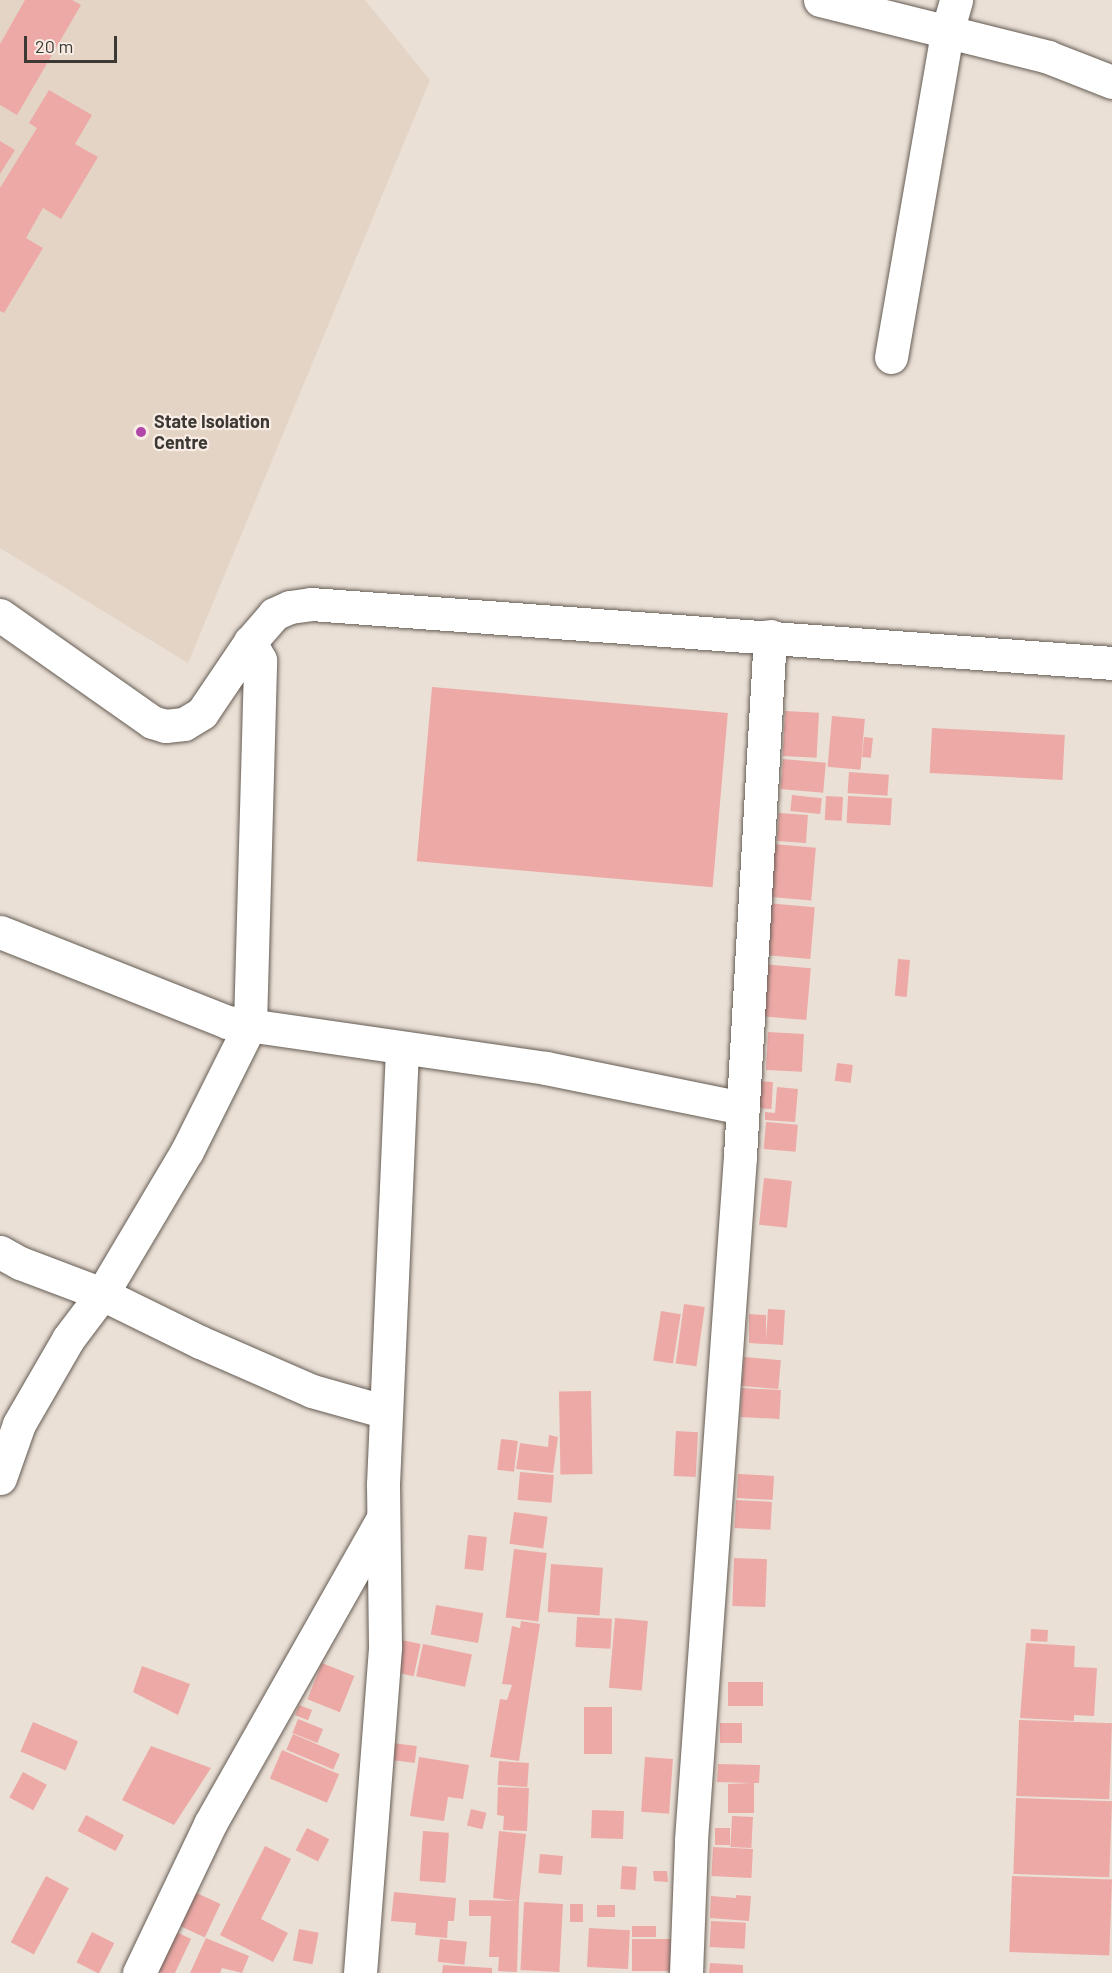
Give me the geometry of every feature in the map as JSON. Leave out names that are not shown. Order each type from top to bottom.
[{"type":"street","points":[[820,0],[1048,57],[1112,82]]},
{"type":"street","points":[[891,357],[946,32],[956,0]]},
{"type":"street","points":[[0,615],[152,722],[165,726],[184,724],[202,713],[249,642],[274,615],[290,607],[311,604],[770,636],[1112,663]]},
{"type":"street","points":[[687,1973],[692,1828],[743,1108],[770,636]]},
{"type":"street","points":[[0,1478],[19,1424],[68,1339],[102,1294],[187,1151],[249,1025],[260,660],[249,642]]},
{"type":"street","points":[[0,932],[227,1022],[546,1068],[743,1108]]},
{"type":"street","points":[[360,1973],[385,1647],[383,1519],[386,1412],[402,1049]]},
{"type":"street","points":[[0,1252],[20,1263],[102,1294],[200,1342],[312,1391],[386,1412]]},
{"type":"street","points":[[139,1973],[210,1824],[383,1519]]},
{"type":"shaded area","name":"State Isolation Centre","points":[[0,0],[365,0],[430,80],[188,663],[0,548]]},
{"type":"building","points":[[25,0],[72,0],[81,5],[17,115],[0,105],[0,44]]},
{"type":"building","points":[[49,90],[92,115],[75,144],[98,157],[61,219],[43,208],[26,238],[43,248],[4,313],[0,311],[0,188],[37,128],[29,123]]},
{"type":"building","points":[[0,141],[15,150],[0,174]]},
{"type":"building","points":[[432,687],[728,713],[713,887],[417,861]]},
{"type":"building","points":[[785,711],[819,713],[817,758],[783,756]]},
{"type":"building","points":[[832,716],[865,719],[860,770],[828,767]]},
{"type":"building","points":[[932,728],[1065,735],[1062,780],[930,773]]},
{"type":"building","points":[[864,737],[873,738],[871,758],[862,757]]},
{"type":"building","points":[[783,759],[826,763],[823,793],[780,789]]},
{"type":"building","points":[[849,772],[889,775],[887,796],[848,793]]},
{"type":"building","points":[[792,795],[822,798],[820,814],[790,811]]},
{"type":"building","points":[[826,796],[843,797],[842,821],[825,820]]},
{"type":"building","points":[[848,796],[892,798],[891,825],[847,823]]},
{"type":"building","points":[[779,813],[808,815],[806,843],[777,841]]},
{"type":"building","points":[[773,844],[816,848],[811,901],[768,897]]},
{"type":"building","points":[[766,903],[815,907],[810,959],[761,955]]},
{"type":"building","points":[[898,959],[910,960],[907,997],[895,996]]},
{"type":"building","points":[[762,964],[811,968],[806,1020],[757,1016]]},
{"type":"building","points":[[768,1032],[804,1034],[802,1072],[766,1070]]},
{"type":"building","points":[[837,1063],[853,1065],[851,1083],[835,1081]]},
{"type":"building","points":[[755,1081],[773,1082],[772,1109],[754,1108]]},
{"type":"building","points":[[777,1087],[798,1089],[795,1122],[765,1120],[765,1112],[775,1113]]},
{"type":"building","points":[[766,1122],[798,1125],[796,1152],[764,1149]]},
{"type":"building","points":[[764,1178],[792,1181],[787,1228],[759,1225]]},
{"type":"building","points":[[684,1304],[705,1307],[696,1366],[676,1363]]},
{"type":"building","points":[[768,1309],[785,1310],[783,1345],[749,1343],[749,1314],[766,1315],[766,1340]]},
{"type":"building","points":[[661,1311],[681,1314],[673,1364],[653,1360]]},
{"type":"building","points":[[744,1357],[781,1360],[778,1389],[741,1386]]},
{"type":"building","points":[[742,1388],[781,1390],[779,1419],[740,1417]]},
{"type":"building","points":[[591,1391],[592,1474],[560,1475],[559,1392]]},
{"type":"building","points":[[676,1431],[698,1432],[696,1477],[674,1476]]},
{"type":"building","points":[[549,1435],[558,1437],[553,1473],[516,1469],[520,1443],[548,1447]]},
{"type":"building","points":[[501,1439],[518,1441],[514,1472],[497,1470]]},
{"type":"building","points":[[520,1472],[554,1475],[551,1503],[518,1500]]},
{"type":"building","points":[[738,1474],[774,1476],[773,1500],[737,1498]]},
{"type":"building","points":[[736,1500],[772,1502],[770,1530],[735,1528]]},
{"type":"building","points":[[514,1512],[548,1517],[543,1548],[510,1544]]},
{"type":"building","points":[[468,1535],[487,1537],[483,1571],[464,1569]]},
{"type":"building","points":[[514,1549],[547,1553],[538,1622],[506,1617]]},
{"type":"building","points":[[734,1558],[767,1559],[765,1607],[732,1606]]},
{"type":"building","points":[[551,1564],[603,1568],[600,1616],[548,1612]]},
{"type":"building","points":[[436,1605],[483,1613],[478,1643],[431,1635]]},
{"type":"building","points":[[577,1617],[612,1619],[610,1649],[575,1647]]},
{"type":"building","points":[[615,1618],[648,1621],[642,1691],[609,1688]]},
{"type":"building","points":[[521,1621],[540,1624],[519,1761],[490,1757],[500,1699],[507,1700],[512,1685],[502,1684],[512,1626],[520,1628]]},
{"type":"building","points":[[1031,1629],[1048,1630],[1047,1642],[1030,1641]]},
{"type":"building","points":[[402,1640],[421,1644],[414,1676],[395,1672]]},
{"type":"building","points":[[1026,1643],[1075,1646],[1074,1667],[1097,1668],[1094,1716],[1074,1715],[1074,1721],[1020,1718]]},
{"type":"building","points":[[423,1644],[472,1654],[465,1687],[416,1676]]},
{"type":"building","points":[[322,1663],[354,1676],[340,1712],[307,1699]]},
{"type":"building","points":[[142,1666],[190,1684],[178,1715],[133,1692]]},
{"type":"building","points":[[728,1682],[763,1682],[763,1706],[728,1706]]},
{"type":"building","points":[[299,1705],[312,1710],[308,1720],[295,1715]]},
{"type":"building","points":[[584,1707],[612,1707],[612,1754],[584,1754]]},
{"type":"building","points":[[298,1719],[323,1729],[317,1743],[292,1733]]},
{"type":"building","points":[[1019,1720],[1112,1723],[1109,1799],[1016,1796]]},
{"type":"building","points":[[33,1722],[78,1741],[66,1771],[20,1751]]},
{"type":"building","points":[[720,1723],[742,1723],[742,1743],[720,1743]]},
{"type":"building","points":[[293,1734],[340,1754],[333,1770],[286,1750]]},
{"type":"building","points":[[392,1743],[417,1746],[415,1763],[390,1760]]},
{"type":"building","points":[[151,1746],[211,1768],[174,1825],[122,1800]]},
{"type":"building","points":[[282,1750],[339,1774],[327,1803],[270,1779]]},
{"type":"building","points":[[419,1757],[469,1765],[463,1799],[448,1797],[444,1821],[410,1816]]},
{"type":"building","points":[[645,1757],[673,1759],[669,1814],[641,1812]]},
{"type":"building","points":[[499,1761],[529,1763],[527,1787],[497,1785]]},
{"type":"building","points":[[718,1764],[760,1765],[759,1783],[754,1783],[754,1813],[728,1813],[728,1784],[752,1783],[717,1782]]},
{"type":"building","points":[[23,1772],[47,1785],[33,1810],[9,1798]]},
{"type":"building","points":[[498,1787],[529,1788],[527,1831],[503,1830],[504,1816],[497,1815]]},
{"type":"building","points":[[1016,1798],[1112,1801],[1109,1877],[1013,1874]]},
{"type":"building","points":[[471,1809],[487,1813],[482,1829],[467,1825]]},
{"type":"building","points":[[592,1810],[624,1811],[623,1839],[591,1838]]},
{"type":"building","points":[[86,1815],[124,1835],[116,1851],[78,1831]]},
{"type":"building","points":[[732,1816],[753,1817],[751,1848],[730,1847]]},
{"type":"building","points":[[307,1828],[329,1839],[318,1862],[296,1850]]},
{"type":"building","points":[[715,1828],[730,1828],[730,1845],[715,1845]]},
{"type":"building","points":[[423,1831],[449,1833],[445,1883],[420,1881]]},
{"type":"building","points":[[499,1831],[526,1834],[519,1901],[517,1972],[498,1971],[499,1957],[489,1957],[491,1916],[469,1916],[469,1900],[517,1901],[493,1898]]},
{"type":"building","points":[[265,1846],[291,1859],[261,1919],[288,1933],[273,1962],[220,1935]]},
{"type":"building","points":[[713,1847],[753,1849],[751,1878],[711,1876]]},
{"type":"building","points":[[540,1854],[563,1856],[561,1875],[538,1873]]},
{"type":"building","points":[[622,1866],[637,1867],[635,1890],[620,1889]]},
{"type":"building","points":[[653,1871],[667,1871],[668,1882],[654,1881]]},
{"type":"building","points":[[46,1876],[69,1888],[34,1954],[11,1942]]},
{"type":"building","points":[[1012,1876],[1112,1879],[1109,1955],[1009,1952]]},
{"type":"building","points":[[186,1888],[220,1904],[205,1938],[170,1922]]},
{"type":"building","points":[[394,1892],[456,1898],[454,1921],[448,1921],[447,1938],[415,1935],[416,1923],[391,1921]]},
{"type":"building","points":[[736,1895],[751,1896],[749,1921],[710,1918],[711,1896],[736,1898]]},
{"type":"building","points":[[524,1902],[563,1904],[559,1972],[520,1970]]},
{"type":"building","points":[[570,1904],[583,1904],[583,1922],[570,1922]]},
{"type":"building","points":[[597,1905],[615,1905],[615,1917],[597,1917]]},
{"type":"building","points":[[711,1921],[746,1923],[745,1949],[710,1947]]},
{"type":"building","points":[[632,1926],[656,1926],[656,1937],[632,1937]]},
{"type":"building","points":[[168,1928],[191,1939],[175,1973],[162,1973],[150,1967]]},
{"type":"building","points":[[589,1928],[630,1930],[628,1969],[587,1967]]},
{"type":"building","points":[[299,1929],[319,1933],[313,1964],[293,1960]]},
{"type":"building","points":[[92,1932],[114,1943],[99,1973],[77,1962]]},
{"type":"building","points":[[206,1938],[249,1956],[242,1973],[222,1968],[220,1973],[190,1973]]},
{"type":"building","points":[[440,1939],[467,1942],[464,1965],[438,1962]]},
{"type":"building","points":[[632,1939],[672,1939],[672,1971],[632,1971]]},
{"type":"building","points":[[710,1963],[743,1965],[743,1973],[709,1973]]},
{"type":"building","points":[[443,1965],[492,1968],[492,1973],[442,1973]]},
{"type":"place","name":"State Isolation Centre","points":[[141,432]]}]
